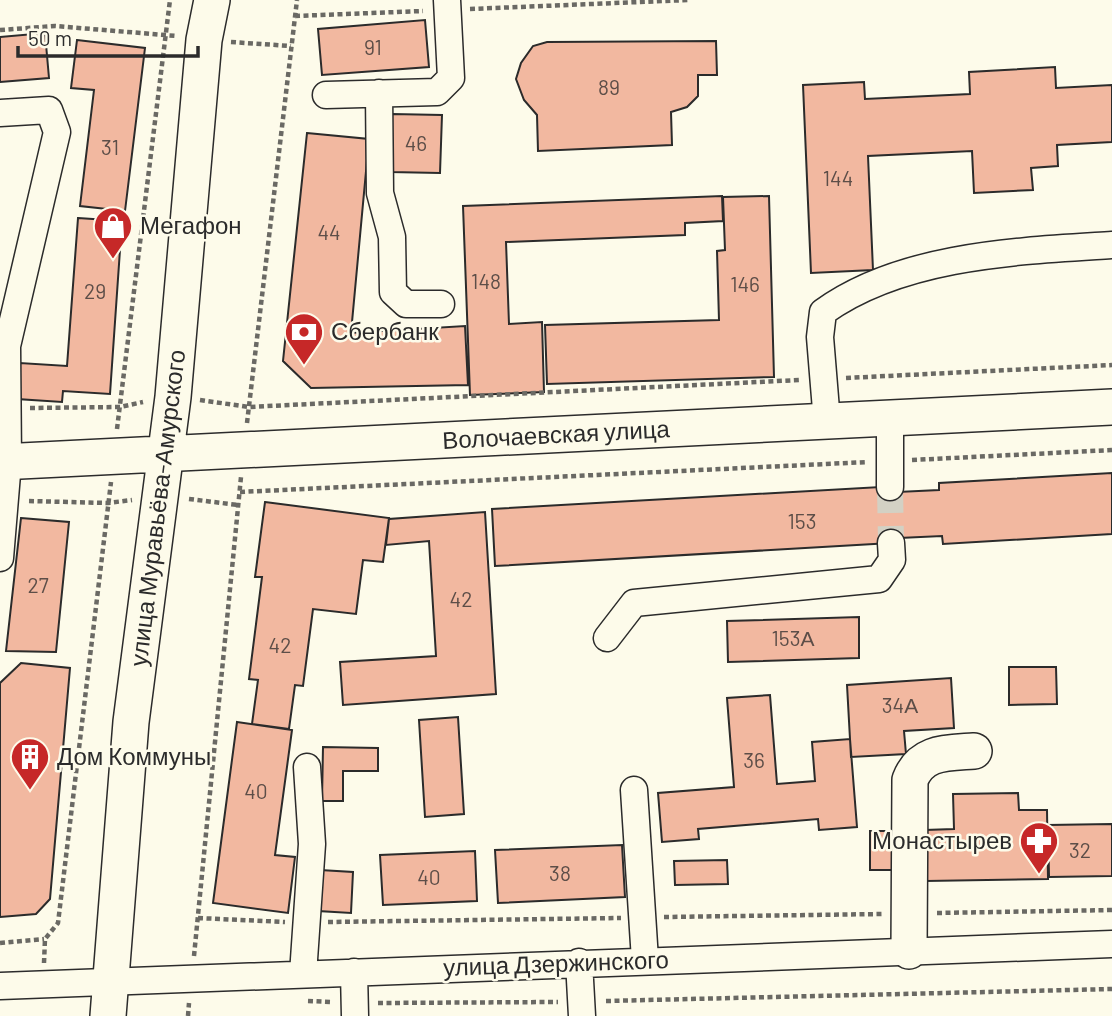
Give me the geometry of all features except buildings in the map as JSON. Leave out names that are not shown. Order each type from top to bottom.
[{"type":"main road","name":"улица Муравьёва-Амурского","points":[[108,1016],[131,722],[159,496],[167,453],[204,40],[212,0]]},
{"type":"main road","name":"Волочаевская улица","points":[[4,462],[1112,407]]},
{"type":"main road","points":[[909,951],[910,780],[918,764],[928,756],[974,751]]},
{"type":"street","points":[[326,95],[437,92],[450,78],[447,5]]},
{"type":"street","points":[[379,93],[380,193],[392,237],[393,292],[406,304],[441,304]]},
{"type":"street","points":[[0,113],[49,110],[57,132],[7,346],[5,500],[0,558]]},
{"type":"street","points":[[827,422],[820,337],[823,312],[848,295],[947,261],[1112,246]]},
{"type":"street","points":[[890,419],[890,474]]},
{"type":"street","points":[[607,638],[634,603],[878,579],[892,560],[891,543]]},
{"type":"street","points":[[303,974],[312,844],[307,767]]},
{"type":"street","points":[[634,790],[645,960]]},
{"type":"street","name":"улица Дзержинского","points":[[0,986],[579,962],[1112,944]]},
{"type":"street","points":[[579,962],[582,1009]]},
{"type":"street","points":[[354,972],[355,1010]]},
{"type":"path","points":[[43,985],[45,939],[58,923],[170,0]]},
{"type":"path","points":[[188,1016],[238,505],[297,0]]},
{"type":"path","points":[[295,16],[447,5],[690,0]]},
{"type":"path","points":[[0,30],[55,26],[291,46]]},
{"type":"path","points":[[8,408],[120,407],[173,397],[249,407],[1112,365]]},
{"type":"path","points":[[240,492],[890,474],[1112,450]]},
{"type":"path","points":[[5,500],[108,503],[159,496],[238,505]]},
{"type":"path","points":[[0,943],[45,939]]},
{"type":"path","points":[[300,1001],[355,1010],[582,1009],[1112,989]]},
{"type":"tunnel","points":[[890,487],[891,543]]},
{"type":"place","name":"Мегафон","points":[[113,260]]},
{"type":"place","name":"Сбербанк","points":[[304,366]]},
{"type":"place","name":"Дом Коммуны","points":[[30,791]]},
{"type":"place","name":"Монастырев","points":[[1039,875]]}]
